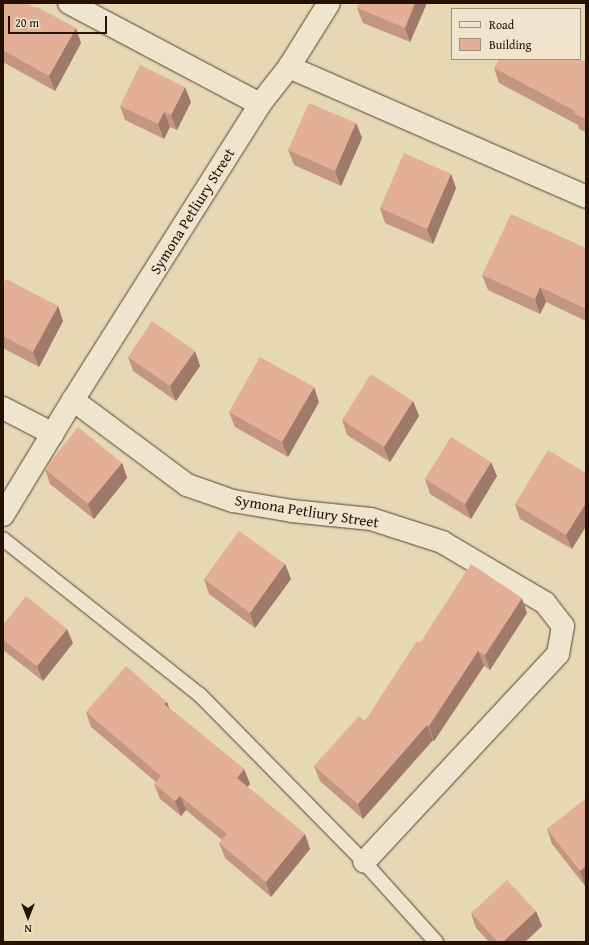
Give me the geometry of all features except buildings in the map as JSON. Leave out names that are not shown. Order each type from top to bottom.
[{"type":"street","points":[[69,3],[260,104]]},
{"type":"street","name":"Symona Petliury Street","points":[[3,515],[73,400],[260,104],[289,67],[329,3]]},
{"type":"street","points":[[289,67],[586,197]]},
{"type":"street","name":"Symona Petliury Street","points":[[73,400],[187,485],[233,501],[292,511],[371,518],[442,542],[545,603],[563,626],[558,654],[364,862]]},
{"type":"street","points":[[3,408],[53,434]]},
{"type":"lane","points":[[3,539],[200,695],[364,862],[436,942]]}]
